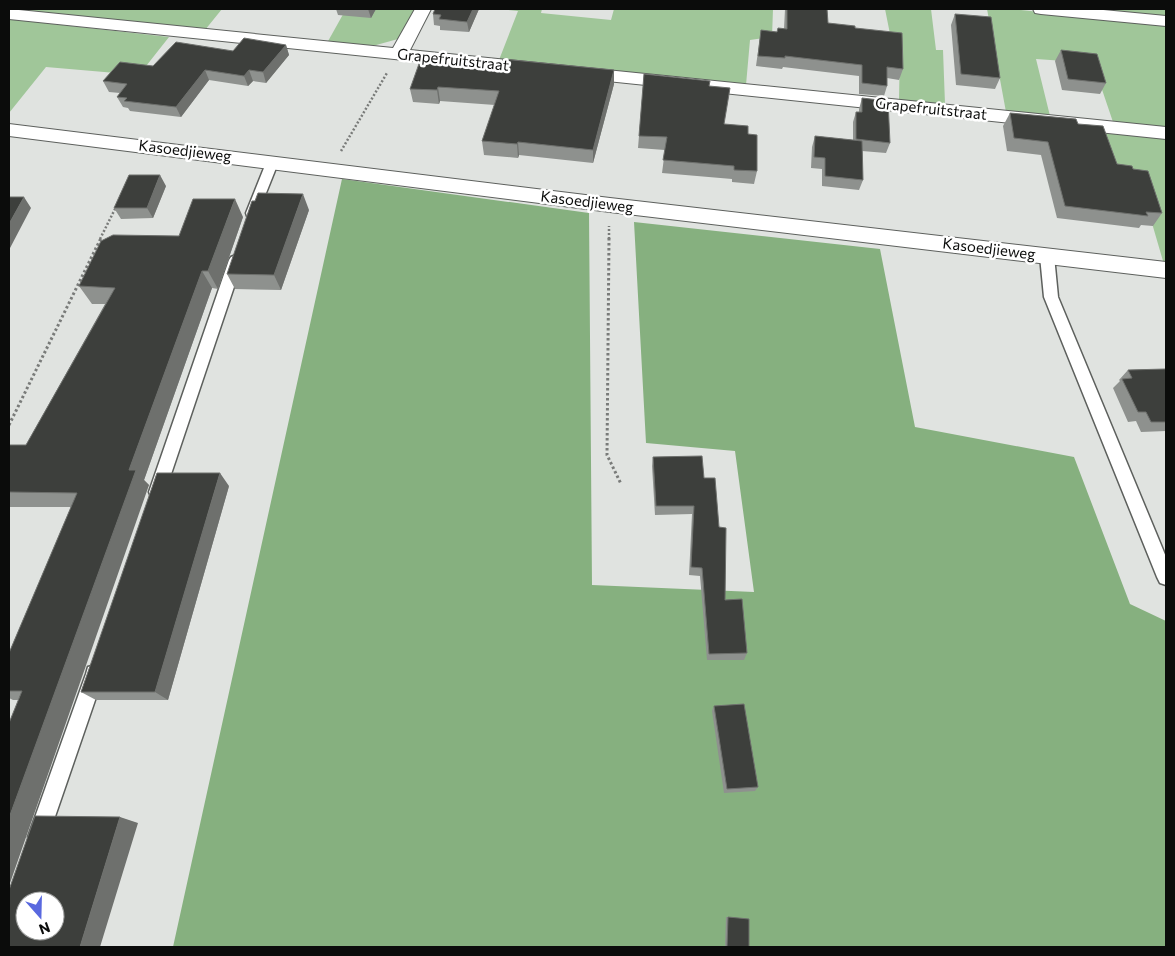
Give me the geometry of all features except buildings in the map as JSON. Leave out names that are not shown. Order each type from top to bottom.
[{"type":"street","points":[[398,55],[423,9]]},
{"type":"street","points":[[1041,9],[1166,21]]},
{"type":"street","name":"Grapefruitstraat","points":[[9,14],[1166,133]]},
{"type":"street","name":"Kasoedjieweg","points":[[9,130],[610,205],[1166,270]]},
{"type":"lane","points":[[154,504],[244,236],[272,163]]},
{"type":"lane","points":[[1047,256],[1051,298],[1166,577]]},
{"type":"lane","points":[[31,857],[99,662]]},
{"type":"path","points":[[330,169],[398,55]]},
{"type":"path","points":[[9,424],[120,198]]},
{"type":"path","points":[[610,205],[607,455],[622,484]]},
{"type":"green space","points":[[9,9],[222,9],[205,30]]},
{"type":"green space","points":[[346,9],[415,9],[398,39],[369,47],[327,43]]},
{"type":"green space","points":[[500,9],[542,9],[541,13],[611,20],[614,9],[773,9],[772,37],[750,40],[746,85],[499,60],[518,11]]},
{"type":"green space","points":[[885,9],[931,9],[936,50],[943,50],[945,104],[899,100],[900,46],[892,44]]},
{"type":"green space","points":[[987,9],[1011,9],[1166,25],[1166,128],[1113,122],[1093,63],[1036,59],[1050,116],[1006,112]]},
{"type":"green space","points":[[1075,9],[1166,9],[1166,15],[1148,16]]},
{"type":"green space","points":[[9,19],[169,37],[139,75],[46,67],[9,113]]},
{"type":"green space","points":[[1104,133],[1166,139],[1166,261],[1163,261],[1140,182],[1116,179]]},
{"type":"green space","points":[[342,179],[589,213],[592,585],[754,592],[735,451],[646,443],[634,222],[880,249],[915,427],[1074,457],[1130,604],[1166,621],[1166,947],[173,947]]}]
